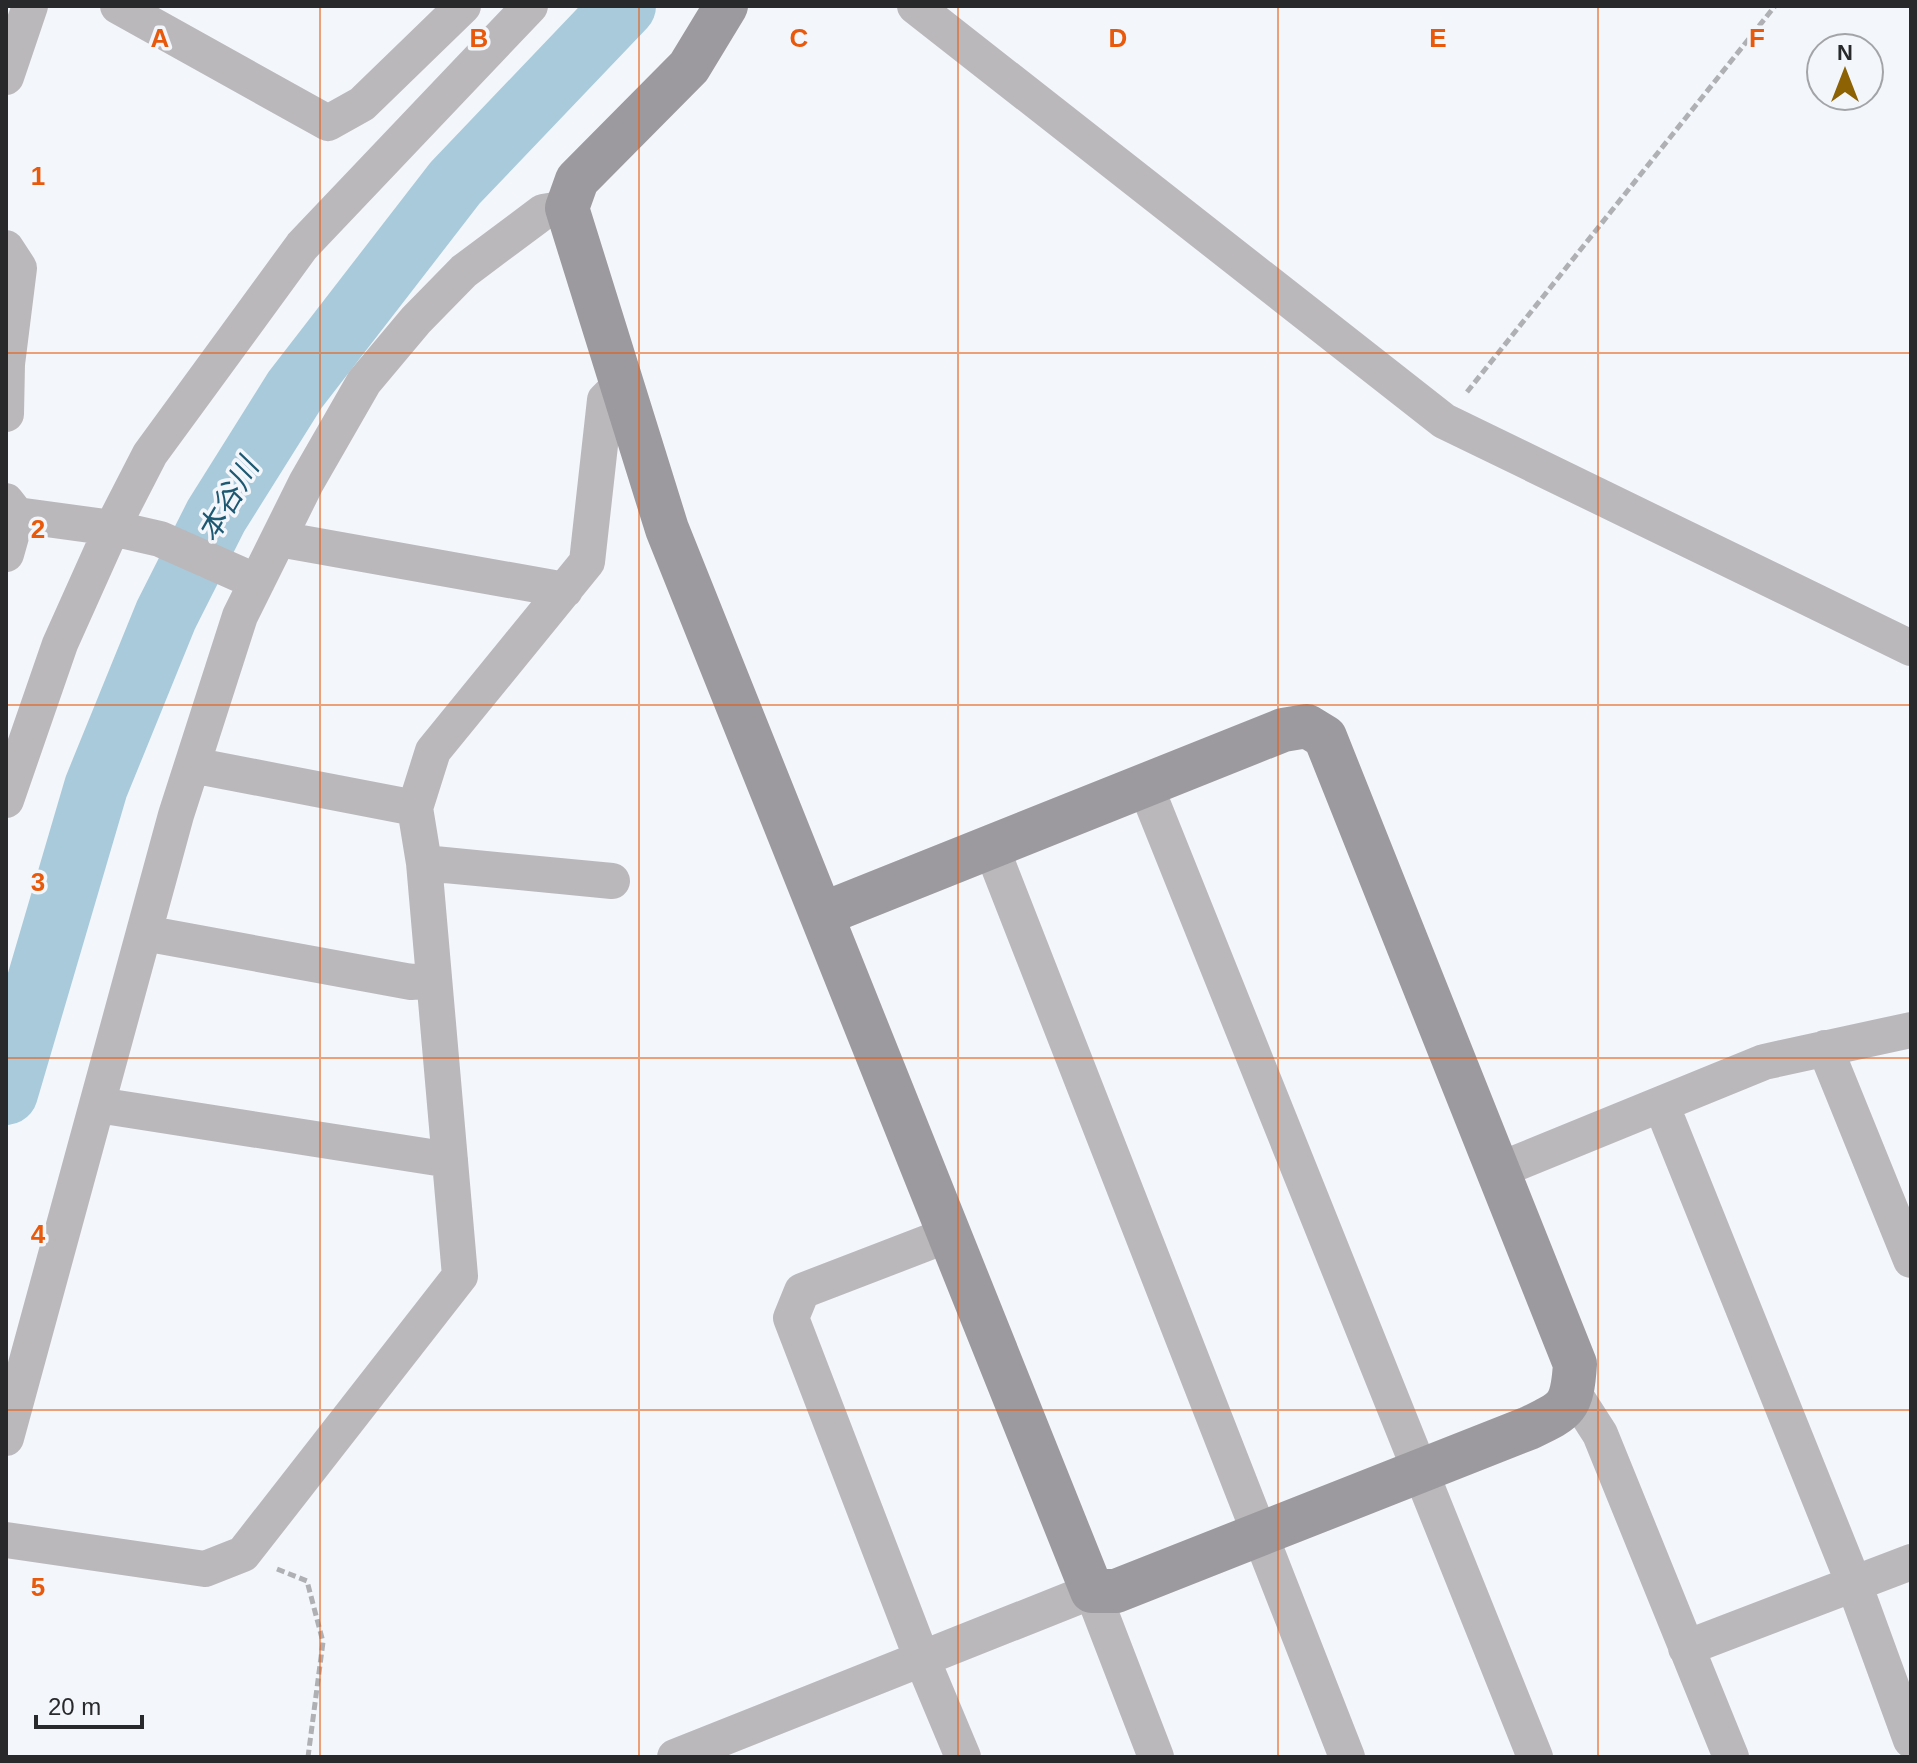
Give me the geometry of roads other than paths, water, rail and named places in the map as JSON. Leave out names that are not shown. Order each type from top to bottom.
[{"type":"street","points":[[6,77],[30,6]]},
{"type":"street","points":[[118,6],[328,123],[362,104],[463,6]]},
{"type":"street","points":[[6,800],[60,644],[112,528],[150,454],[302,246],[530,6]]},
{"type":"street","points":[[726,6],[689,67],[577,180],[567,208],[667,529],[823,914],[1156,1757]]},
{"type":"street","points":[[915,6],[1444,421],[1911,648]]},
{"type":"street","points":[[6,1438],[144,933],[192,765],[240,616],[244,576],[279,539],[306,483],[364,382],[416,320],[464,271],[543,212],[567,208]]},
{"type":"street","points":[[6,248],[19,268],[7,364],[6,414]]},
{"type":"street","points":[[6,1540],[205,1569],[243,1554],[460,1276],[424,863],[415,808],[433,751],[587,562],[605,400],[621,384]]},
{"type":"street","points":[[6,554],[12,508],[160,539],[244,576]]},
{"type":"street","points":[[279,539],[565,590]]},
{"type":"street","points":[[675,1757],[751,1743],[922,1659],[1092,1591],[1116,1591],[1529,1428],[1562,1412],[1573,1392],[1575,1364],[1325,737],[1307,726],[1283,730],[823,914]]},
{"type":"street","points":[[192,765],[415,808]]},
{"type":"street","points":[[1145,785],[1535,1757]]},
{"type":"street","points":[[991,847],[1347,1757]]},
{"type":"street","points":[[424,863],[612,881]]},
{"type":"street","points":[[144,933],[411,982],[434,980]]},
{"type":"street","points":[[1497,1171],[1764,1062],[1911,1030]]},
{"type":"street","points":[[1825,1048],[1911,1260]]},
{"type":"street","points":[[1661,1104],[1854,1584],[1911,1740]]},
{"type":"street","points":[[98,1105],[450,1160]]},
{"type":"street","points":[[950,1234],[802,1291],[791,1318],[922,1659],[963,1757]]},
{"type":"street","points":[[1573,1392],[1600,1434],[1731,1757]]},
{"type":"street","points":[[1686,1648],[1911,1562]]},
{"type":"waterway","name":"本谷川","points":[[6,1093],[96,787],[166,615],[216,516],[295,390],[455,183],[624,6]]}]
